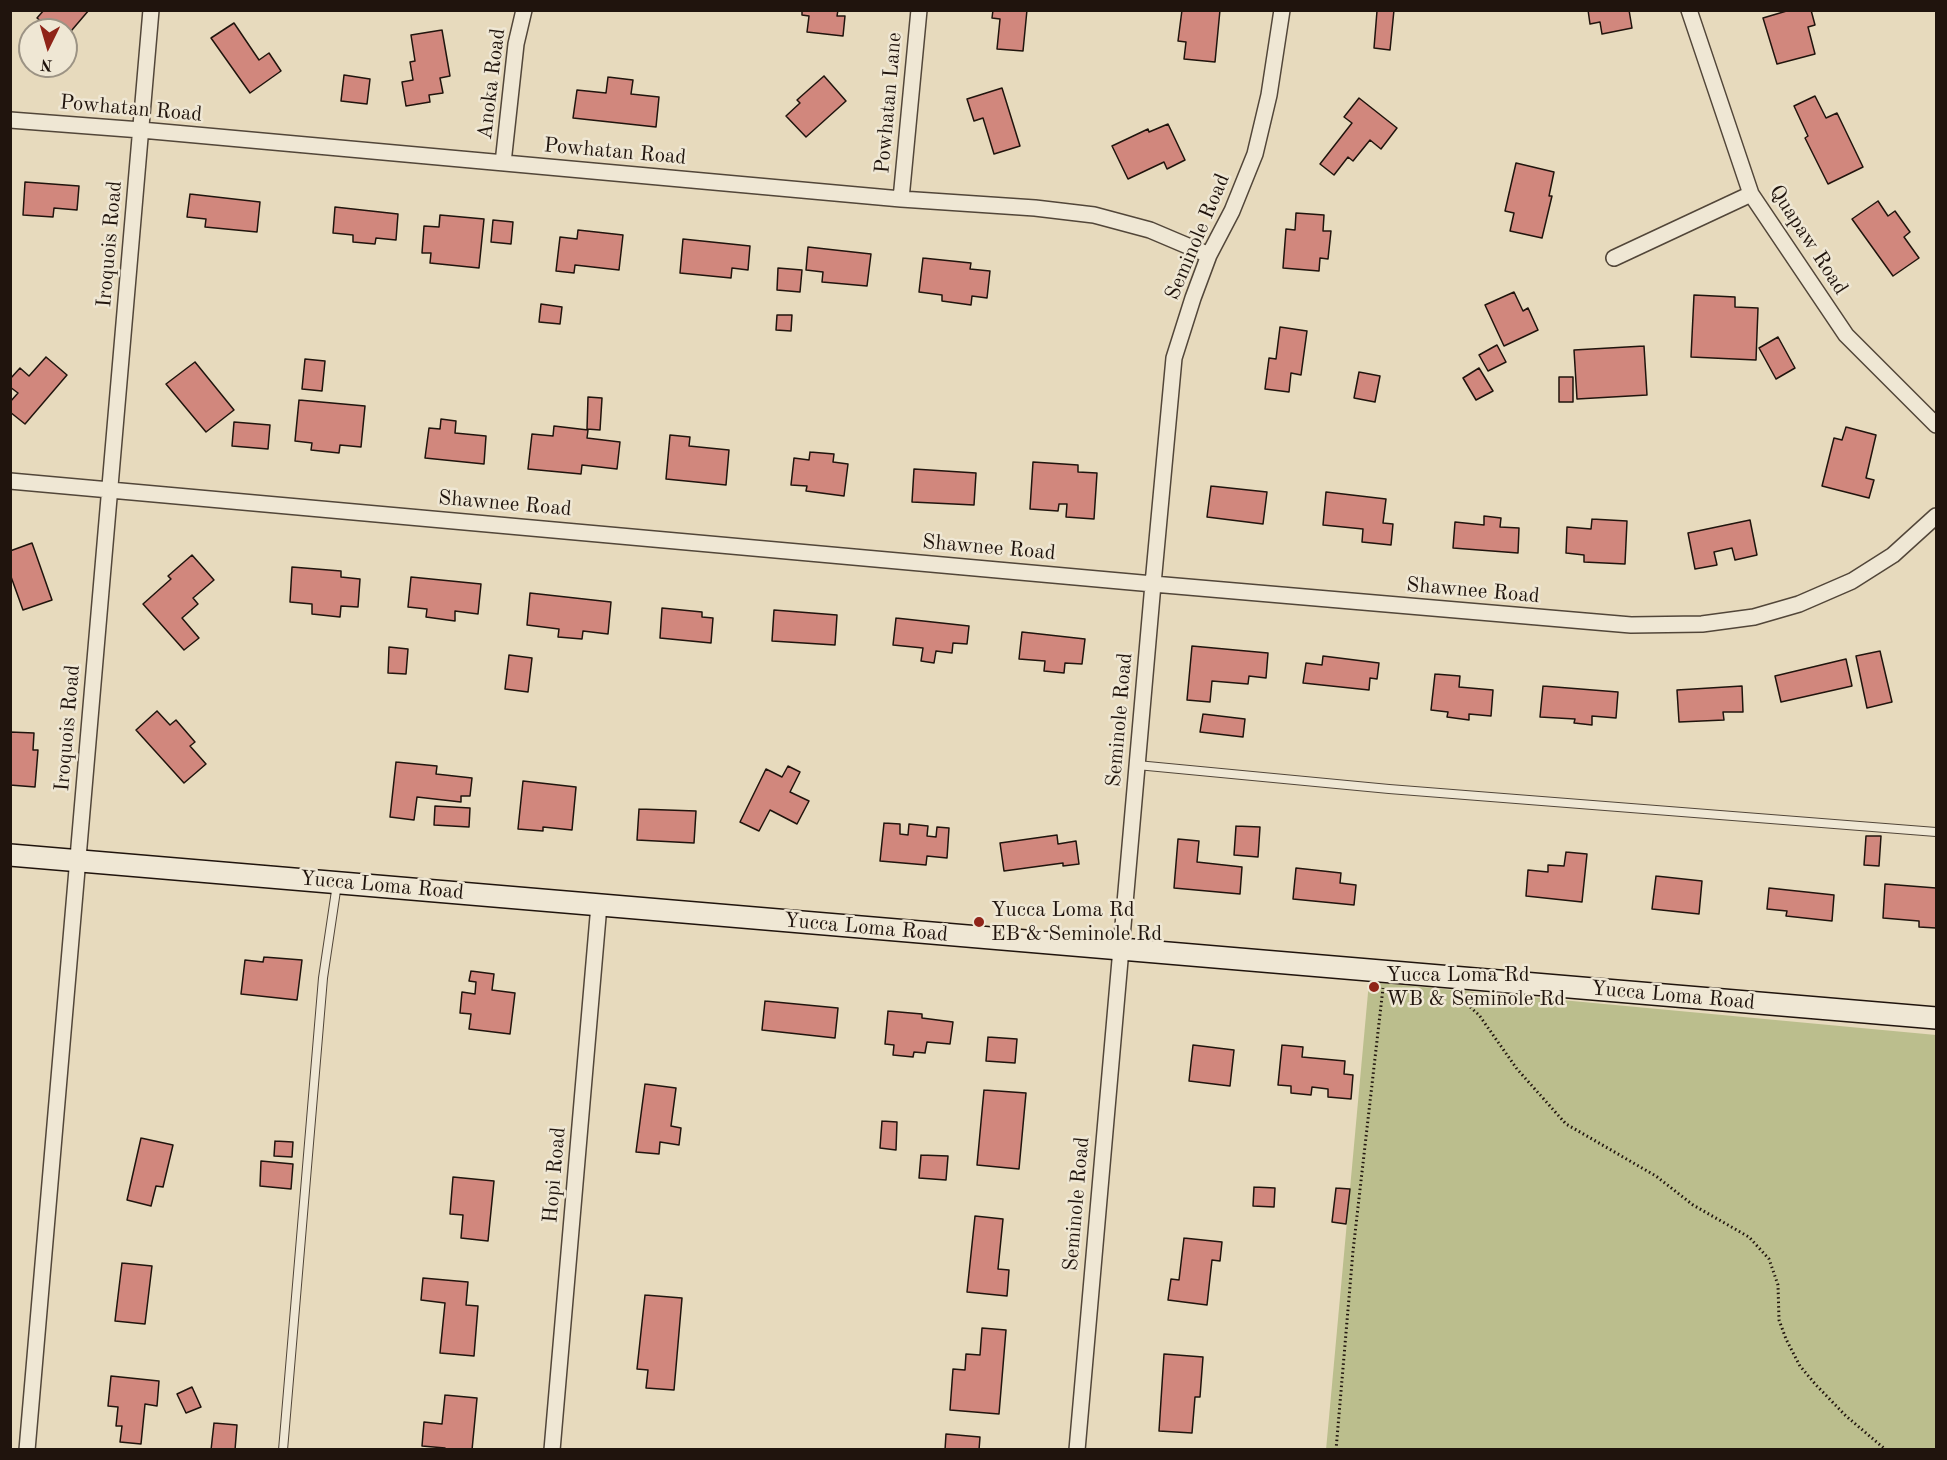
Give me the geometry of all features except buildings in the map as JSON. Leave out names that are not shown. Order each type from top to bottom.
[{"type":"main road","name":"Yucca Loma Road","points":[[10,855],[1936,1018]]},
{"type":"street","name":"Iroquois Road","points":[[27,1449],[151,10]]},
{"type":"street","name":"Anoka Road","points":[[503,163],[516,44],[524,10]]},
{"type":"street","name":"Powhatan Lane","points":[[901,199],[919,10]]},
{"type":"street","name":"Seminole Road","points":[[1077,1449],[1174,358],[1209,255],[1232,211],[1255,154],[1269,95],[1282,10]]},
{"type":"street","name":"Quapaw Road","points":[[1689,10],[1751,194],[1846,335],[1936,425]]},
{"type":"street","name":"Powhatan Road","points":[[10,120],[901,199],[1035,208],[1094,215],[1150,230],[1209,255]]},
{"type":"street","points":[[1614,258],[1751,194]]},
{"type":"street","name":"Shawnee Road","points":[[10,481],[1631,625],[1702,624],[1755,617],[1799,604],[1852,581],[1893,555],[1936,516]]},
{"type":"street","name":"Hopi Road","points":[[552,1449],[599,905]]},
{"type":"lane","points":[[1137,765],[1389,789],[1936,832]]},
{"type":"lane","points":[[283,1449],[322,978],[338,883]]},
{"type":"path","points":[[1335,1449],[1353,1251],[1385,972]]},
{"type":"path","points":[[1453,994],[1479,1015],[1517,1069],[1566,1124],[1656,1176],[1693,1205],[1749,1237],[1769,1259],[1778,1285],[1779,1320],[1800,1366],[1846,1416],[1886,1449]]},
{"type":"green space","points":[[1369,982],[1936,1035],[1936,1449],[1326,1450]]},
{"type":"place","name":"Yucca Loma Rd EB & Seminole Rd","points":[[979,922]]},
{"type":"place","name":"Yucca Loma Rd WB & Seminole Rd","points":[[1374,987]]}]
